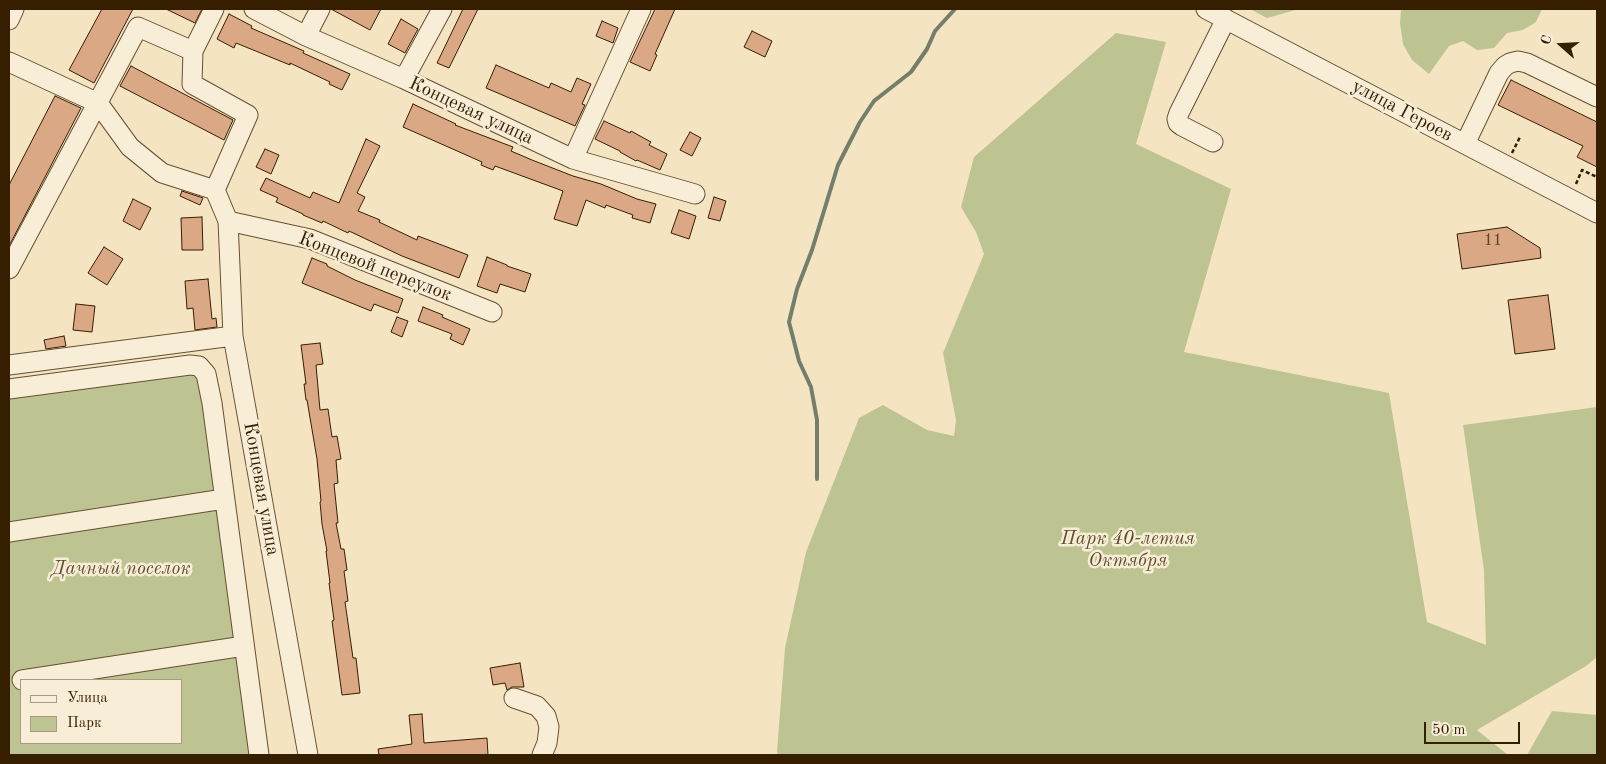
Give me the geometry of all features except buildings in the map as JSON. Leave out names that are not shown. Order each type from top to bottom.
[{"type":"street","points":[[9,20],[14,9]]},
{"type":"street","points":[[214,9],[193,51],[192,84],[248,114],[215,190],[228,221]]},
{"type":"street","name":"Концевая улица","points":[[254,9],[306,36],[404,79],[573,158],[696,194]]},
{"type":"street","points":[[306,36],[320,9]]},
{"type":"street","points":[[404,79],[442,9]]},
{"type":"street","points":[[573,158],[641,9]]},
{"type":"street","name":"улица Героев","points":[[1206,9],[1597,213]]},
{"type":"street","points":[[1213,142],[1182,126],[1178,123],[1177,119],[1178,113],[1226,19]]},
{"type":"street","points":[[9,269],[138,28],[193,51]]},
{"type":"street","points":[[1465,144],[1499,73],[1510,63],[1518,61],[1527,63],[1597,97]]},
{"type":"street","points":[[9,62],[98,103],[130,147],[162,172],[215,190]]},
{"type":"street","name":"Концевая улица","points":[[228,221],[233,336],[308,755]]},
{"type":"street","name":"Концевой переулок","points":[[228,221],[310,239],[492,312]]},
{"type":"street","points":[[9,365],[233,336]]},
{"type":"street","points":[[9,389],[190,365],[199,366],[206,374],[259,755]]},
{"type":"street","points":[[9,532],[224,499]]},
{"type":"street","points":[[29,679],[244,646]]},
{"type":"street","points":[[514,698],[537,706],[546,716],[550,727],[547,744],[542,755]]},
{"type":"path","points":[[1511,156],[1520,136]]},
{"type":"path","points":[[1573,190],[1582,170],[1597,176]]},
{"type":"green space","points":[[1250,9],[1299,9],[1267,18]]},
{"type":"green space","points":[[1401,9],[1542,9],[1536,22],[1523,30],[1507,33],[1494,48],[1477,50],[1463,41],[1449,46],[1429,74],[1412,60],[1403,44],[1400,23]]},
{"type":"green space","name":"Парк 40-летия Октября","points":[[1116,33],[1166,42],[1136,144],[1231,189],[1184,352],[1389,393],[1427,622],[1486,645],[1484,570],[1463,425],[1597,407],[1597,657],[1586,666],[1477,730],[1508,755],[778,755],[785,648],[806,552],[859,418],[883,405],[927,430],[954,436],[956,420],[943,353],[984,254],[976,232],[961,207],[974,157]]},
{"type":"green space","name":"Дачный поселок","points":[[199,366],[259,755],[9,755],[9,389]]},
{"type":"green space","points":[[1552,711],[1597,715],[1597,755],[1527,755]]},
{"type":"waterway","points":[[817,479],[817,420],[811,387],[799,361],[789,322],[797,289],[812,250],[838,165],[860,122],[874,101],[911,72],[927,49],[935,31],[955,9]]}]
